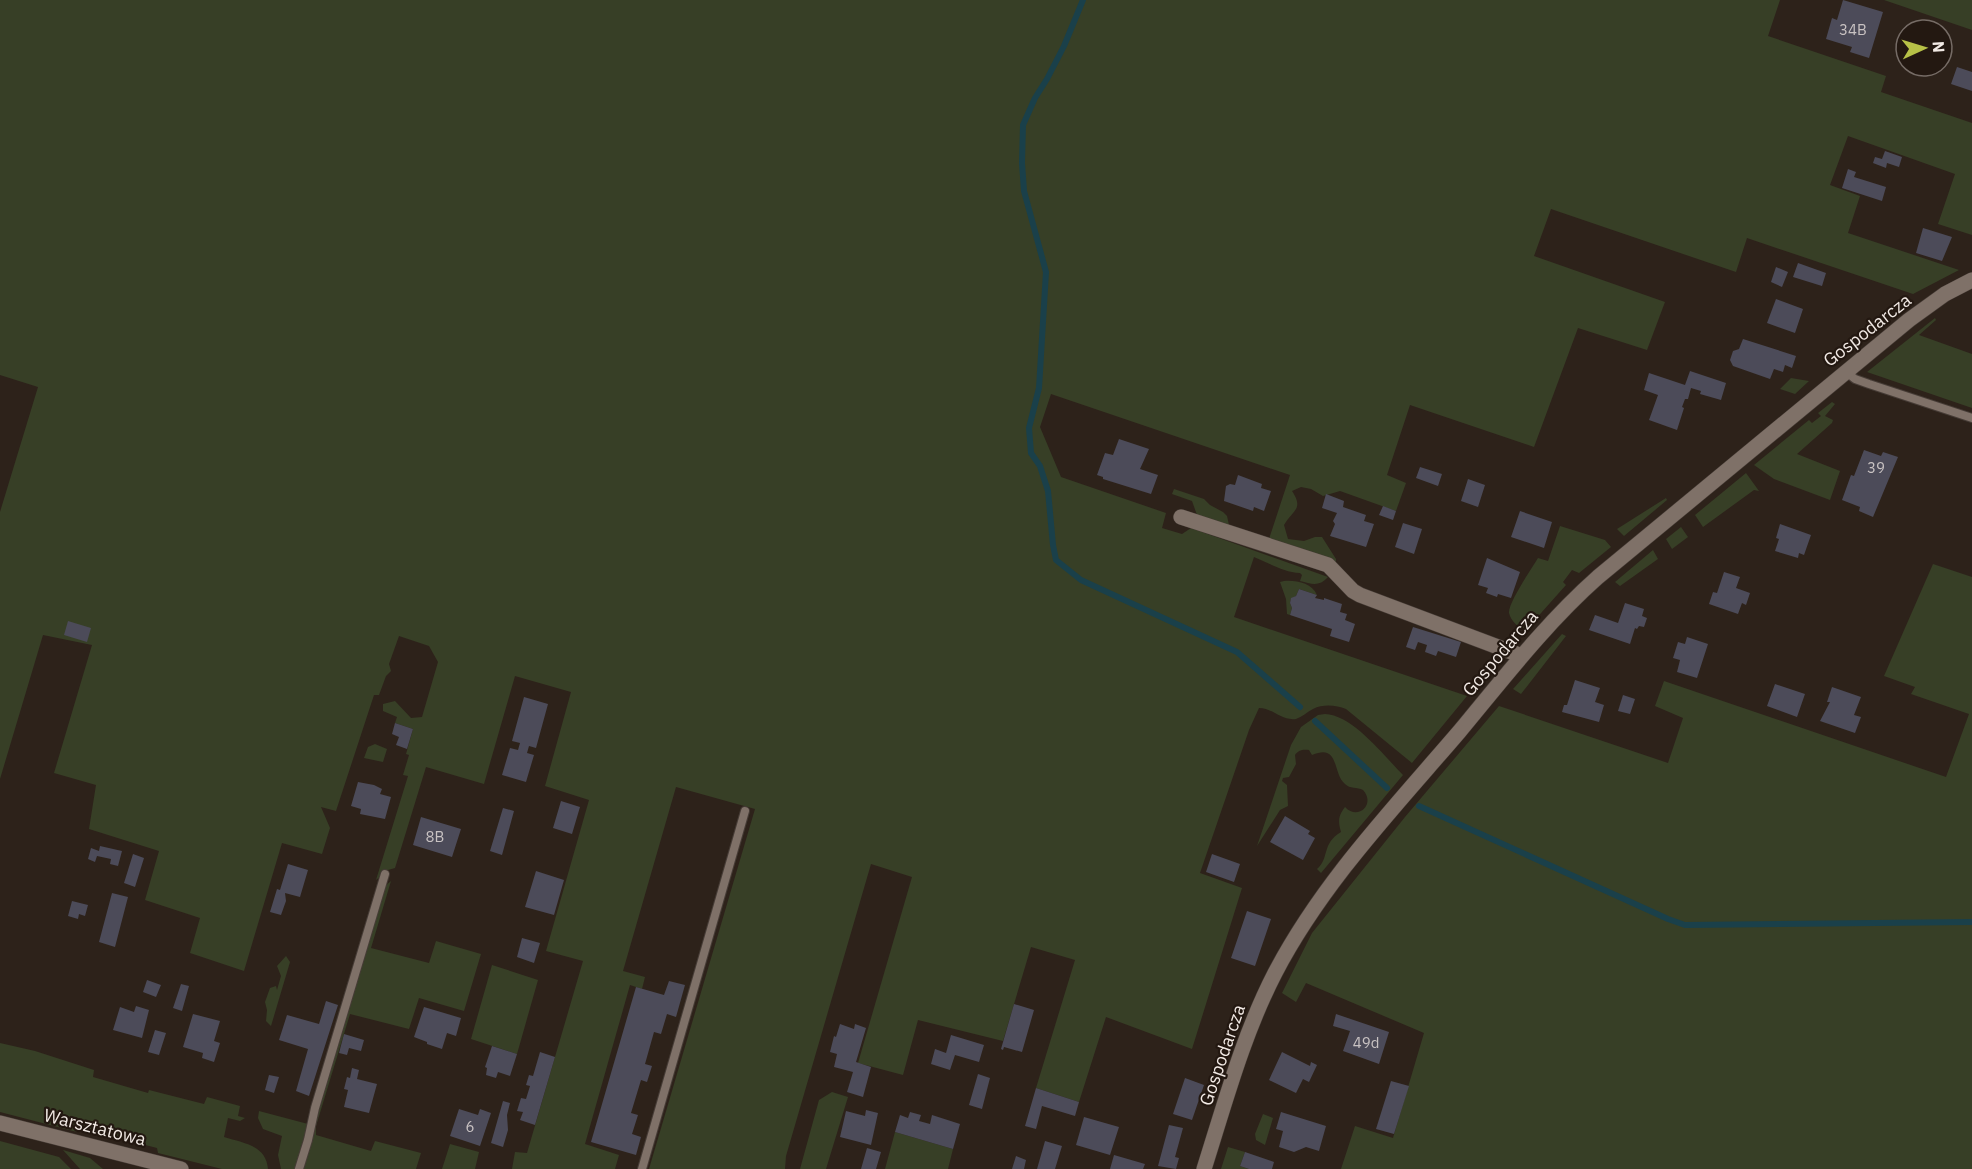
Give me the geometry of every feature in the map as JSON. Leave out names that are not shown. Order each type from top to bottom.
[{"type":"street","name":"Gospodarcza","points":[[1204,1169],[1243,1046],[1257,1010],[1294,938],[1321,898],[1364,843],[1522,656],[1573,599],[1845,371],[1945,294],[1972,280]]},
{"type":"street","points":[[1181,517],[1328,565],[1353,591],[1360,595],[1522,656]]},
{"type":"street","name":"Warsztatowa","points":[[0,1123],[129,1163],[181,1169]]},
{"type":"lane","points":[[1845,371],[1855,379],[1972,418]]},
{"type":"lane","points":[[642,1169],[745,811]]},
{"type":"lane","points":[[299,1169],[318,1097],[385,874]]},
{"type":"green space","points":[[0,0],[1780,0],[1768,36],[1886,76],[1881,92],[1972,123],[1972,235],[1938,224],[1955,174],[1848,136],[1830,185],[1860,196],[1848,233],[1959,270],[1913,294],[1747,238],[1736,272],[1551,209],[1534,256],[1665,302],[1647,350],[1578,328],[1534,447],[1410,405],[1387,475],[1406,483],[1396,511],[1340,491],[1323,496],[1311,489],[1301,487],[1292,491],[1297,506],[1284,525],[1288,539],[1304,541],[1322,537],[1336,562],[1269,539],[1290,475],[1051,394],[1040,427],[1061,477],[1166,513],[1162,528],[1182,534],[1191,528],[1328,577],[1312,584],[1300,581],[1302,575],[1300,573],[1282,569],[1254,557],[1234,617],[1467,696],[1412,763],[1346,709],[1321,706],[1296,719],[1291,719],[1259,708],[1249,730],[1200,873],[1242,888],[1192,1049],[1106,1017],[1079,1102],[1036,1088],[1075,960],[1031,947],[1003,1041],[918,1020],[903,1075],[858,1063],[912,877],[871,864],[786,1156],[785,1169],[649,1169],[755,809],[676,787],[623,971],[645,977],[642,989],[630,985],[585,1144],[619,1155],[615,1169],[512,1169],[515,1152],[527,1153],[583,961],[546,951],[589,800],[545,786],[571,692],[515,676],[484,784],[426,767],[395,868],[388,870],[376,880],[408,776],[403,775],[413,729],[395,723],[397,717],[383,711],[383,704],[395,701],[411,718],[422,717],[438,662],[429,646],[399,636],[389,664],[391,671],[386,676],[379,695],[374,695],[336,811],[321,807],[330,828],[322,854],[282,843],[244,971],[190,953],[200,918],[145,900],[159,851],[89,829],[96,785],[54,773],[92,645],[43,635],[0,779],[0,512],[38,387],[0,375]]},
{"type":"green space","points":[[1884,0],[1972,0],[1972,30],[1954,24],[1954,18],[1937,18]]},
{"type":"green space","points":[[1935,318],[1936,320],[1919,335],[1972,354],[1972,408],[1867,372]]},
{"type":"green space","points":[[1791,378],[1809,381],[1795,394],[1780,389]]},
{"type":"green space","points":[[1832,402],[1835,404],[1825,416],[1833,420],[1832,423],[1797,454],[1840,471],[1830,500],[1774,479],[1754,465],[1809,420],[1812,423],[1821,416],[1818,413]]},
{"type":"green space","points":[[1746,473],[1759,491],[1754,490],[1703,527],[1695,515]]},
{"type":"green space","points":[[1174,489],[1204,499],[1227,516],[1229,525],[1197,515],[1192,501],[1172,494]]},
{"type":"green space","points":[[1666,498],[1667,500],[1624,536],[1617,529]]},
{"type":"green space","points":[[1560,526],[1605,540],[1611,547],[1579,573],[1572,570],[1563,582],[1566,585],[1525,631],[1511,619],[1510,608],[1538,558],[1548,561]]},
{"type":"green space","points":[[1681,527],[1688,537],[1672,549],[1666,539]]},
{"type":"green space","points":[[1653,550],[1658,559],[1620,586],[1615,582]]},
{"type":"green space","points":[[1933,564],[1972,577],[1972,1169],[1341,1169],[1355,1126],[1393,1138],[1424,1033],[1306,983],[1296,1002],[1282,993],[1312,933],[1405,817],[1499,706],[1668,763],[1683,718],[1655,706],[1664,681],[1946,777],[1969,714],[1911,694],[1915,687],[1884,676]]},
{"type":"green space","points":[[1280,582],[1303,583],[1317,595],[1299,589],[1296,596],[1291,599],[1290,615],[1287,614],[1286,599]]},
{"type":"green space","points":[[1562,634],[1566,636],[1521,694],[1513,689]]},
{"type":"green space","points":[[1318,715],[1336,716],[1357,729],[1403,775],[1321,873],[1317,869],[1321,865],[1328,846],[1341,832],[1339,819],[1341,813],[1345,807],[1350,811],[1360,811],[1364,809],[1368,801],[1363,790],[1345,784],[1334,761],[1327,753],[1312,755],[1309,750],[1305,750],[1296,753],[1296,764],[1289,777],[1283,778],[1282,781],[1287,785],[1288,806],[1280,810],[1257,846],[1291,745],[1301,727]]},
{"type":"green space","points":[[375,744],[387,749],[383,762],[364,758],[368,747]]},
{"type":"green space","points":[[391,881],[371,948],[429,963],[436,941],[481,954],[464,1011],[419,998],[409,1029],[350,1014],[316,1126],[316,1135],[371,1151],[375,1141],[421,1153],[416,1169],[303,1169],[384,887]]},
{"type":"green space","points":[[286,956],[290,962],[271,1026],[266,1021],[265,1002],[270,988],[276,986],[277,990],[281,976],[277,966]]},
{"type":"green space","points":[[492,965],[538,980],[517,1054],[471,1039]]},
{"type":"green space","points":[[0,1043],[35,1051],[94,1070],[93,1077],[148,1093],[149,1090],[204,1104],[207,1097],[240,1106],[238,1116],[245,1118],[240,1121],[228,1118],[224,1137],[246,1143],[258,1150],[263,1155],[268,1169],[222,1169],[158,1153],[157,1148],[87,1130],[77,1132],[0,1112]]},
{"type":"green space","points":[[832,1092],[848,1097],[826,1169],[800,1169],[819,1100]]},
{"type":"green space","points":[[259,1111],[308,1124],[295,1169],[281,1169],[278,1155],[282,1136],[263,1129],[258,1118]]},
{"type":"green space","points":[[1263,1114],[1273,1118],[1265,1145],[1256,1140],[1255,1134]]},
{"type":"green space","points":[[895,1132],[953,1149],[948,1169],[885,1169]]},
{"type":"green space","points":[[0,1141],[59,1157],[71,1169],[0,1169]]},
{"type":"green space","points":[[450,1144],[479,1152],[475,1169],[442,1169]]},
{"type":"green space","points":[[1228,1147],[1245,1152],[1240,1166],[1249,1169],[1221,1169]]},
{"type":"green space","points":[[63,1150],[90,1158],[103,1169],[80,1169]]},
{"type":"building","points":[[1843,0],[1883,12],[1869,58],[1850,52],[1852,47],[1826,39],[1832,18],[1837,20]]},
{"type":"building","points":[[1957,67],[1972,72],[1972,91],[1951,84]]},
{"type":"building","points":[[1885,151],[1902,157],[1899,167],[1887,163],[1886,168],[1873,163],[1875,157],[1882,159]]},
{"type":"building","points":[[1848,169],[1856,172],[1854,177],[1886,187],[1882,201],[1842,188]]},
{"type":"building","points":[[1923,228],[1952,237],[1942,261],[1916,253]]},
{"type":"building","points":[[1798,263],[1826,273],[1822,286],[1793,277]]},
{"type":"building","points":[[1776,267],[1788,272],[1782,287],[1771,282]]},
{"type":"building","points":[[1776,299],[1803,309],[1795,333],[1767,323]]},
{"type":"building","points":[[1743,339],[1796,356],[1792,368],[1785,365],[1783,372],[1774,369],[1770,379],[1733,366],[1730,360],[1733,351],[1739,349]]},
{"type":"building","points":[[1690,371],[1726,383],[1721,400],[1700,394],[1701,391],[1691,388],[1688,399],[1685,399],[1682,407],[1684,408],[1677,430],[1649,420],[1658,395],[1644,390],[1649,373],[1685,385]]},
{"type":"building","points":[[1119,439],[1149,449],[1140,469],[1158,475],[1151,494],[1097,475],[1105,453],[1113,455]]},
{"type":"building","points":[[1864,450],[1881,456],[1883,452],[1898,457],[1873,517],[1859,511],[1860,507],[1842,500],[1851,475],[1854,476]]},
{"type":"building","points":[[1420,467],[1442,474],[1438,486],[1416,478]]},
{"type":"building","points":[[1238,475],[1262,484],[1261,488],[1271,491],[1264,511],[1254,507],[1253,511],[1224,501],[1226,486],[1235,485]]},
{"type":"building","points":[[1468,479],[1485,485],[1478,507],[1461,501]]},
{"type":"building","points":[[1326,494],[1344,501],[1343,507],[1366,515],[1364,521],[1374,524],[1366,547],[1330,536],[1337,513],[1322,508]]},
{"type":"building","points":[[1383,506],[1396,511],[1393,520],[1379,515]]},
{"type":"building","points":[[1520,511],[1552,522],[1544,548],[1511,537]]},
{"type":"building","points":[[1403,523],[1422,529],[1414,554],[1395,547]]},
{"type":"building","points":[[1780,524],[1811,535],[1804,555],[1799,553],[1798,558],[1775,551]]},
{"type":"building","points":[[1487,558],[1520,572],[1511,598],[1486,593],[1488,588],[1478,585]]},
{"type":"building","points":[[1724,572],[1740,577],[1736,588],[1750,593],[1746,605],[1742,603],[1738,614],[1709,604],[1713,592],[1717,593]]},
{"type":"building","points":[[1299,589],[1317,595],[1315,598],[1324,600],[1324,598],[1342,604],[1340,612],[1347,614],[1345,620],[1355,624],[1349,642],[1330,636],[1332,629],[1290,615],[1291,598],[1296,596]]},
{"type":"building","points":[[1625,603],[1644,609],[1642,616],[1647,618],[1644,627],[1635,628],[1630,644],[1589,630],[1595,615],[1618,623]]},
{"type":"building","points":[[68,621],[91,628],[87,642],[64,635]]},
{"type":"building","points":[[1413,627],[1461,642],[1456,657],[1438,651],[1436,656],[1425,652],[1427,645],[1418,642],[1415,650],[1406,647]]},
{"type":"building","points":[[1687,637],[1708,644],[1697,678],[1677,672],[1680,660],[1673,658],[1678,642],[1685,644]]},
{"type":"building","points":[[1575,680],[1600,688],[1595,702],[1604,705],[1599,722],[1562,712],[1564,705],[1567,705]]},
{"type":"building","points":[[1775,684],[1805,694],[1797,717],[1767,706]]},
{"type":"building","points":[[1832,687],[1861,697],[1854,715],[1861,717],[1855,733],[1820,721],[1830,702],[1827,702]]},
{"type":"building","points":[[1623,695],[1635,699],[1630,714],[1618,711]]},
{"type":"building","points":[[524,697],[548,704],[536,748],[529,746],[527,753],[534,755],[526,782],[502,775],[510,748],[518,750],[520,743],[512,741]]},
{"type":"building","points":[[395,723],[413,729],[407,749],[396,745],[399,737],[392,734]]},
{"type":"building","points":[[358,782],[374,785],[382,789],[380,794],[391,797],[385,819],[360,814],[361,809],[351,806]]},
{"type":"building","points":[[561,801],[580,807],[572,834],[553,828]]},
{"type":"building","points":[[503,808],[514,811],[502,855],[490,851]]},
{"type":"building","points":[[1285,816],[1310,831],[1308,834],[1315,838],[1303,860],[1270,842]]},
{"type":"building","points":[[421,817],[461,829],[452,857],[413,845]]},
{"type":"building","points":[[100,846],[122,851],[118,866],[110,864],[111,859],[97,856],[95,862],[88,859],[91,848],[99,851]]},
{"type":"building","points":[[133,854],[144,858],[135,887],[124,883]]},
{"type":"building","points":[[1212,854],[1240,864],[1234,882],[1206,872]]},
{"type":"building","points":[[288,864],[308,870],[300,897],[285,893],[286,901],[281,915],[270,912]]},
{"type":"building","points":[[536,871],[564,880],[554,915],[525,907]]},
{"type":"building","points":[[112,893],[128,897],[115,947],[99,942]]},
{"type":"building","points":[[72,901],[88,905],[85,916],[79,914],[78,919],[68,916]]},
{"type":"building","points":[[1247,911],[1271,919],[1255,966],[1231,958]]},
{"type":"building","points":[[522,938],[540,943],[534,963],[517,957]]},
{"type":"building","points":[[147,980],[161,985],[156,997],[143,992]]},
{"type":"building","points":[[669,981],[685,985],[676,1017],[667,1014],[661,1034],[654,1032],[645,1064],[652,1066],[647,1082],[641,1080],[631,1113],[638,1115],[632,1134],[641,1137],[636,1155],[591,1142],[636,987],[664,995]]},
{"type":"building","points":[[181,984],[189,986],[182,1011],[173,1008]]},
{"type":"building","points":[[326,1001],[338,1005],[309,1096],[296,1091],[308,1049],[279,1040],[287,1015],[319,1024]]},
{"type":"building","points":[[1014,1004],[1034,1010],[1022,1052],[1004,1047],[1003,1050],[1001,1049]]},
{"type":"building","points":[[136,1006],[149,1010],[142,1038],[113,1030],[120,1007],[134,1012]]},
{"type":"building","points":[[424,1007],[461,1018],[456,1036],[447,1033],[442,1049],[414,1037]]},
{"type":"building","points":[[193,1014],[220,1021],[214,1041],[220,1043],[214,1062],[202,1058],[203,1053],[183,1047]]},
{"type":"building","points":[[1336,1014],[1389,1032],[1379,1064],[1343,1051],[1350,1031],[1333,1026]]},
{"type":"building","points":[[840,1024],[854,1029],[855,1024],[866,1028],[856,1062],[871,1067],[863,1097],[847,1092],[853,1072],[834,1067],[837,1054],[830,1052]]},
{"type":"building","points":[[155,1030],[166,1033],[159,1055],[148,1052]]},
{"type":"building","points":[[344,1034],[364,1040],[361,1051],[349,1048],[347,1055],[339,1053]]},
{"type":"building","points":[[951,1035],[984,1045],[979,1062],[955,1055],[950,1070],[931,1064],[935,1049],[946,1053]]},
{"type":"building","points":[[492,1046],[517,1054],[510,1076],[498,1072],[496,1078],[486,1075],[487,1068],[485,1067]]},
{"type":"building","points":[[540,1052],[555,1057],[535,1125],[520,1120],[523,1112],[517,1111],[521,1098],[526,1099],[530,1086],[526,1085],[529,1075],[533,1076]]},
{"type":"building","points":[[1282,1052],[1310,1066],[1311,1062],[1317,1065],[1309,1082],[1303,1079],[1296,1093],[1269,1080]]},
{"type":"building","points":[[352,1068],[359,1070],[357,1079],[377,1084],[369,1113],[344,1107],[348,1090],[344,1089]]},
{"type":"building","points":[[978,1074],[990,1078],[982,1109],[969,1105]]},
{"type":"building","points":[[269,1075],[279,1077],[274,1093],[265,1090]]},
{"type":"building","points":[[1185,1078],[1204,1085],[1192,1120],[1173,1114]]},
{"type":"building","points":[[1391,1081],[1409,1086],[1394,1134],[1376,1129]]},
{"type":"building","points":[[1036,1088],[1079,1102],[1075,1116],[1042,1106],[1036,1129],[1025,1126]]},
{"type":"building","points":[[503,1101],[510,1103],[507,1115],[508,1130],[503,1147],[491,1143]]},
{"type":"building","points":[[459,1109],[478,1115],[480,1109],[491,1113],[480,1146],[450,1136]]},
{"type":"building","points":[[866,1110],[878,1113],[871,1145],[840,1137],[846,1111],[865,1116]]},
{"type":"building","points":[[910,1112],[921,1115],[919,1121],[930,1124],[932,1115],[960,1124],[953,1149],[895,1132],[900,1115],[908,1118]]},
{"type":"building","points":[[1281,1112],[1326,1126],[1319,1151],[1306,1147],[1294,1152],[1279,1147],[1283,1131],[1276,1129]]},
{"type":"building","points":[[1084,1117],[1119,1127],[1110,1155],[1076,1145]]},
{"type":"building","points":[[1169,1125],[1183,1128],[1175,1157],[1179,1158],[1176,1169],[1158,1166]]},
{"type":"building","points":[[1045,1141],[1062,1146],[1055,1169],[1037,1169]]},
{"type":"building","points":[[867,1148],[881,1152],[876,1169],[861,1169]]},
{"type":"building","points":[[1245,1152],[1274,1162],[1272,1169],[1249,1169],[1240,1166]]},
{"type":"building","points":[[1114,1155],[1145,1164],[1143,1169],[1110,1169]]},
{"type":"building","points":[[1016,1156],[1026,1160],[1024,1169],[1012,1169]]},
{"type":"waterway","points":[[1083,0],[1064,46],[1023,125],[1024,191],[1046,272],[1039,388],[1029,428],[1031,453],[1040,466],[1048,491],[1056,560],[1081,580],[1237,652],[1300,707]]},
{"type":"waterway","points":[[1315,721],[1387,788]]},
{"type":"waterway","points":[[1419,806],[1685,925],[1972,922]]}]
